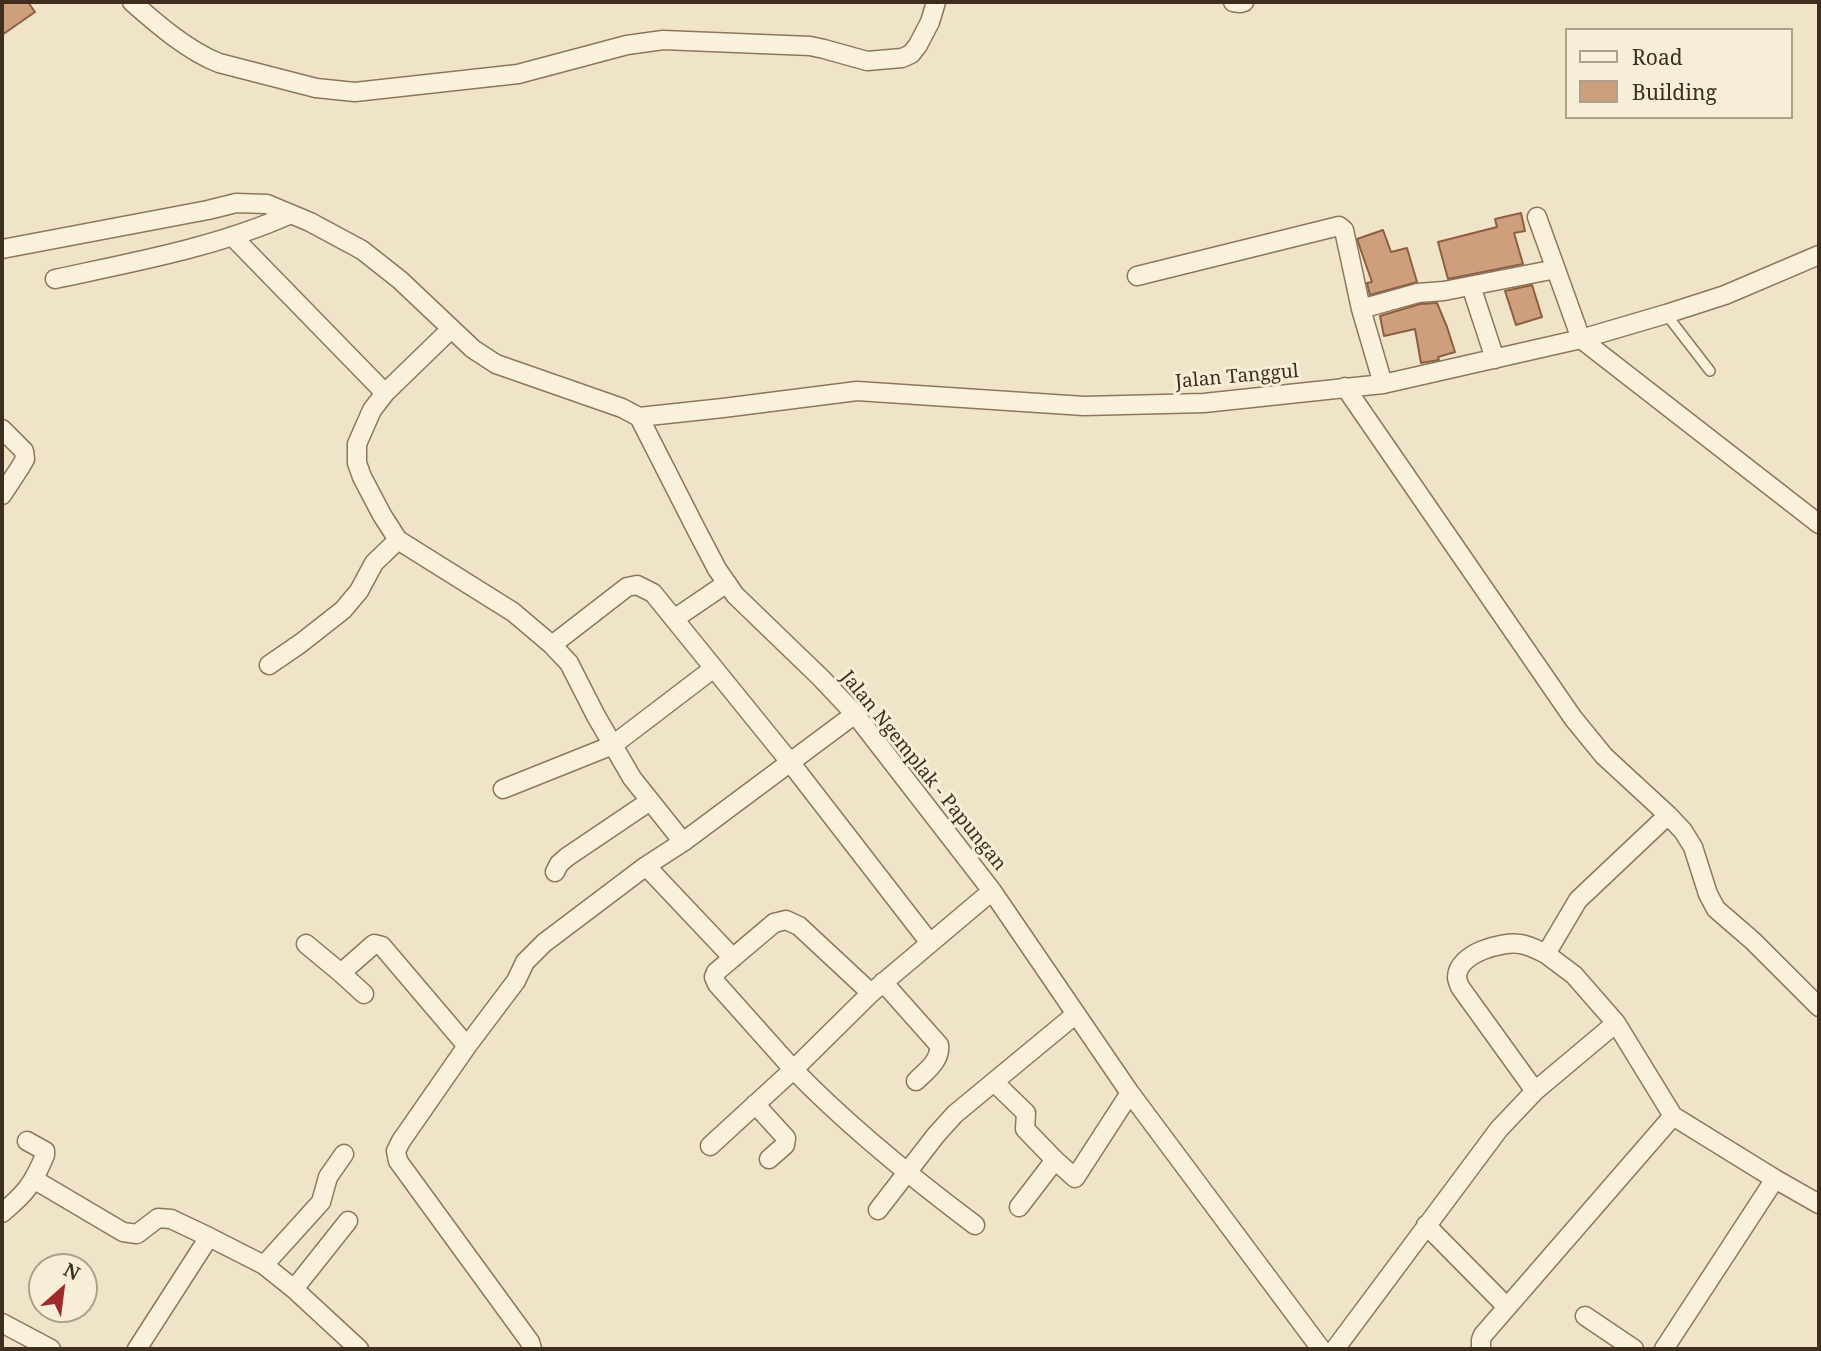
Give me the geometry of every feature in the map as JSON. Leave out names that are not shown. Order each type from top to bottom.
[{"type":"street","points":[[132,2],[206,58],[219,64],[316,88],[355,92],[518,74],[627,45],[663,40],[810,46],[867,61],[902,58],[911,54],[918,45],[930,22],[936,2]]},
{"type":"street","points":[[1233,2],[1244,2]]},
{"type":"street","points":[[2,249],[236,203],[280,209],[362,250],[400,280],[473,349],[496,365],[622,408],[639,417]]},
{"type":"street","points":[[55,279],[151,259],[232,236],[271,223],[280,209]]},
{"type":"street","points":[[1538,218],[1581,340],[1819,524]]},
{"type":"street","points":[[1137,275],[1338,225],[1344,230],[1383,384]]},
{"type":"street","points":[[232,236],[384,393]]},
{"type":"street","name":"Jalan Tanggul","points":[[639,417],[857,391],[1084,406],[1204,403],[1383,384],[1581,340],[1725,295],[1819,255]]},
{"type":"street","points":[[1362,309],[1418,293],[1437,292],[1556,269]]},
{"type":"street","points":[[1471,286],[1495,359]]},
{"type":"street","points":[[451,329],[384,393],[372,410],[357,444],[357,463],[362,477],[398,540],[513,612],[569,663],[632,778],[683,842]]},
{"type":"street","points":[[1345,387],[1573,718],[1604,756],[1668,815],[1689,840],[1716,909],[1753,941],[1819,1007]]},
{"type":"street","name":"Jalan Ngemplak - Papungan","points":[[639,417],[717,569],[735,595],[855,714],[992,891],[1130,1093],[1321,1349]]},
{"type":"street","points":[[2,429],[24,450],[25,459],[2,495]]},
{"type":"street","points":[[269,665],[343,610],[359,591],[374,564],[398,540]]},
{"type":"street","points":[[674,619],[727,583]]},
{"type":"street","points":[[552,645],[627,587],[637,585],[653,593],[790,762],[930,943]]},
{"type":"street","points":[[503,789],[613,745],[714,668]]},
{"type":"street","points":[[532,1349],[530,1342],[398,1161],[396,1151],[401,1141],[516,981],[526,962],[544,943],[855,714]]},
{"type":"street","points":[[555,872],[567,857],[650,801]]},
{"type":"street","points":[[1546,954],[1578,900],[1668,815]]},
{"type":"street","points":[[646,866],[733,958]]},
{"type":"street","points":[[710,1146],[794,1069],[877,987],[992,891]]},
{"type":"street","points":[[916,1082],[937,1060],[939,1045],[877,987],[799,926],[786,920],[774,923],[716,972],[714,977],[717,984],[794,1069],[906,1173],[975,1225]]},
{"type":"street","points":[[1535,1091],[1460,987],[1457,976],[1461,967],[1470,957],[1485,948],[1506,943],[1523,944],[1546,954],[1574,975],[1616,1023],[1673,1116],[1819,1204]]},
{"type":"street","points":[[306,944],[364,994]]},
{"type":"street","points":[[341,973],[374,944],[382,946],[472,1039]]},
{"type":"street","points":[[878,1210],[946,1123],[1076,1014]]},
{"type":"street","points":[[1335,1349],[1499,1129],[1535,1091],[1616,1023]]},
{"type":"street","points":[[994,1082],[1026,1113],[1025,1129],[1075,1178],[1130,1093]]},
{"type":"street","points":[[755,1104],[786,1138],[769,1159]]},
{"type":"street","points":[[1481,1349],[1483,1335],[1673,1116]]},
{"type":"street","points":[[2,1213],[23,1195],[35,1180],[45,1155],[45,1152],[27,1141]]},
{"type":"street","points":[[264,1265],[321,1202],[328,1177],[344,1154]]},
{"type":"street","points":[[1019,1207],[1055,1160]]},
{"type":"street","points":[[1664,1349],[1775,1179]]},
{"type":"street","points":[[35,1180],[123,1232],[137,1234],[158,1217],[171,1219],[264,1265],[359,1349]]},
{"type":"street","points":[[294,1289],[348,1221]]},
{"type":"street","points":[[1426,1225],[1507,1307]]},
{"type":"street","points":[[138,1349],[209,1237]]},
{"type":"street","points":[[1585,1316],[1634,1349]]},
{"type":"street","points":[[2,1323],[51,1349]]},
{"type":"lane","points":[[1666,314],[1710,371]]},
{"type":"building","points":[[2,2],[28,2],[35,12],[2,35]]},
{"type":"building","points":[[1521,213],[1525,231],[1514,233],[1523,264],[1448,279],[1438,242],[1497,227],[1495,219]]},
{"type":"building","points":[[1383,230],[1391,252],[1407,248],[1417,282],[1370,295],[1367,283],[1372,282],[1357,239]]},
{"type":"building","points":[[1532,285],[1542,317],[1516,325],[1505,291]]},
{"type":"building","points":[[1437,303],[1455,352],[1438,357],[1439,360],[1421,363],[1415,329],[1384,336],[1380,316],[1420,304]]}]
